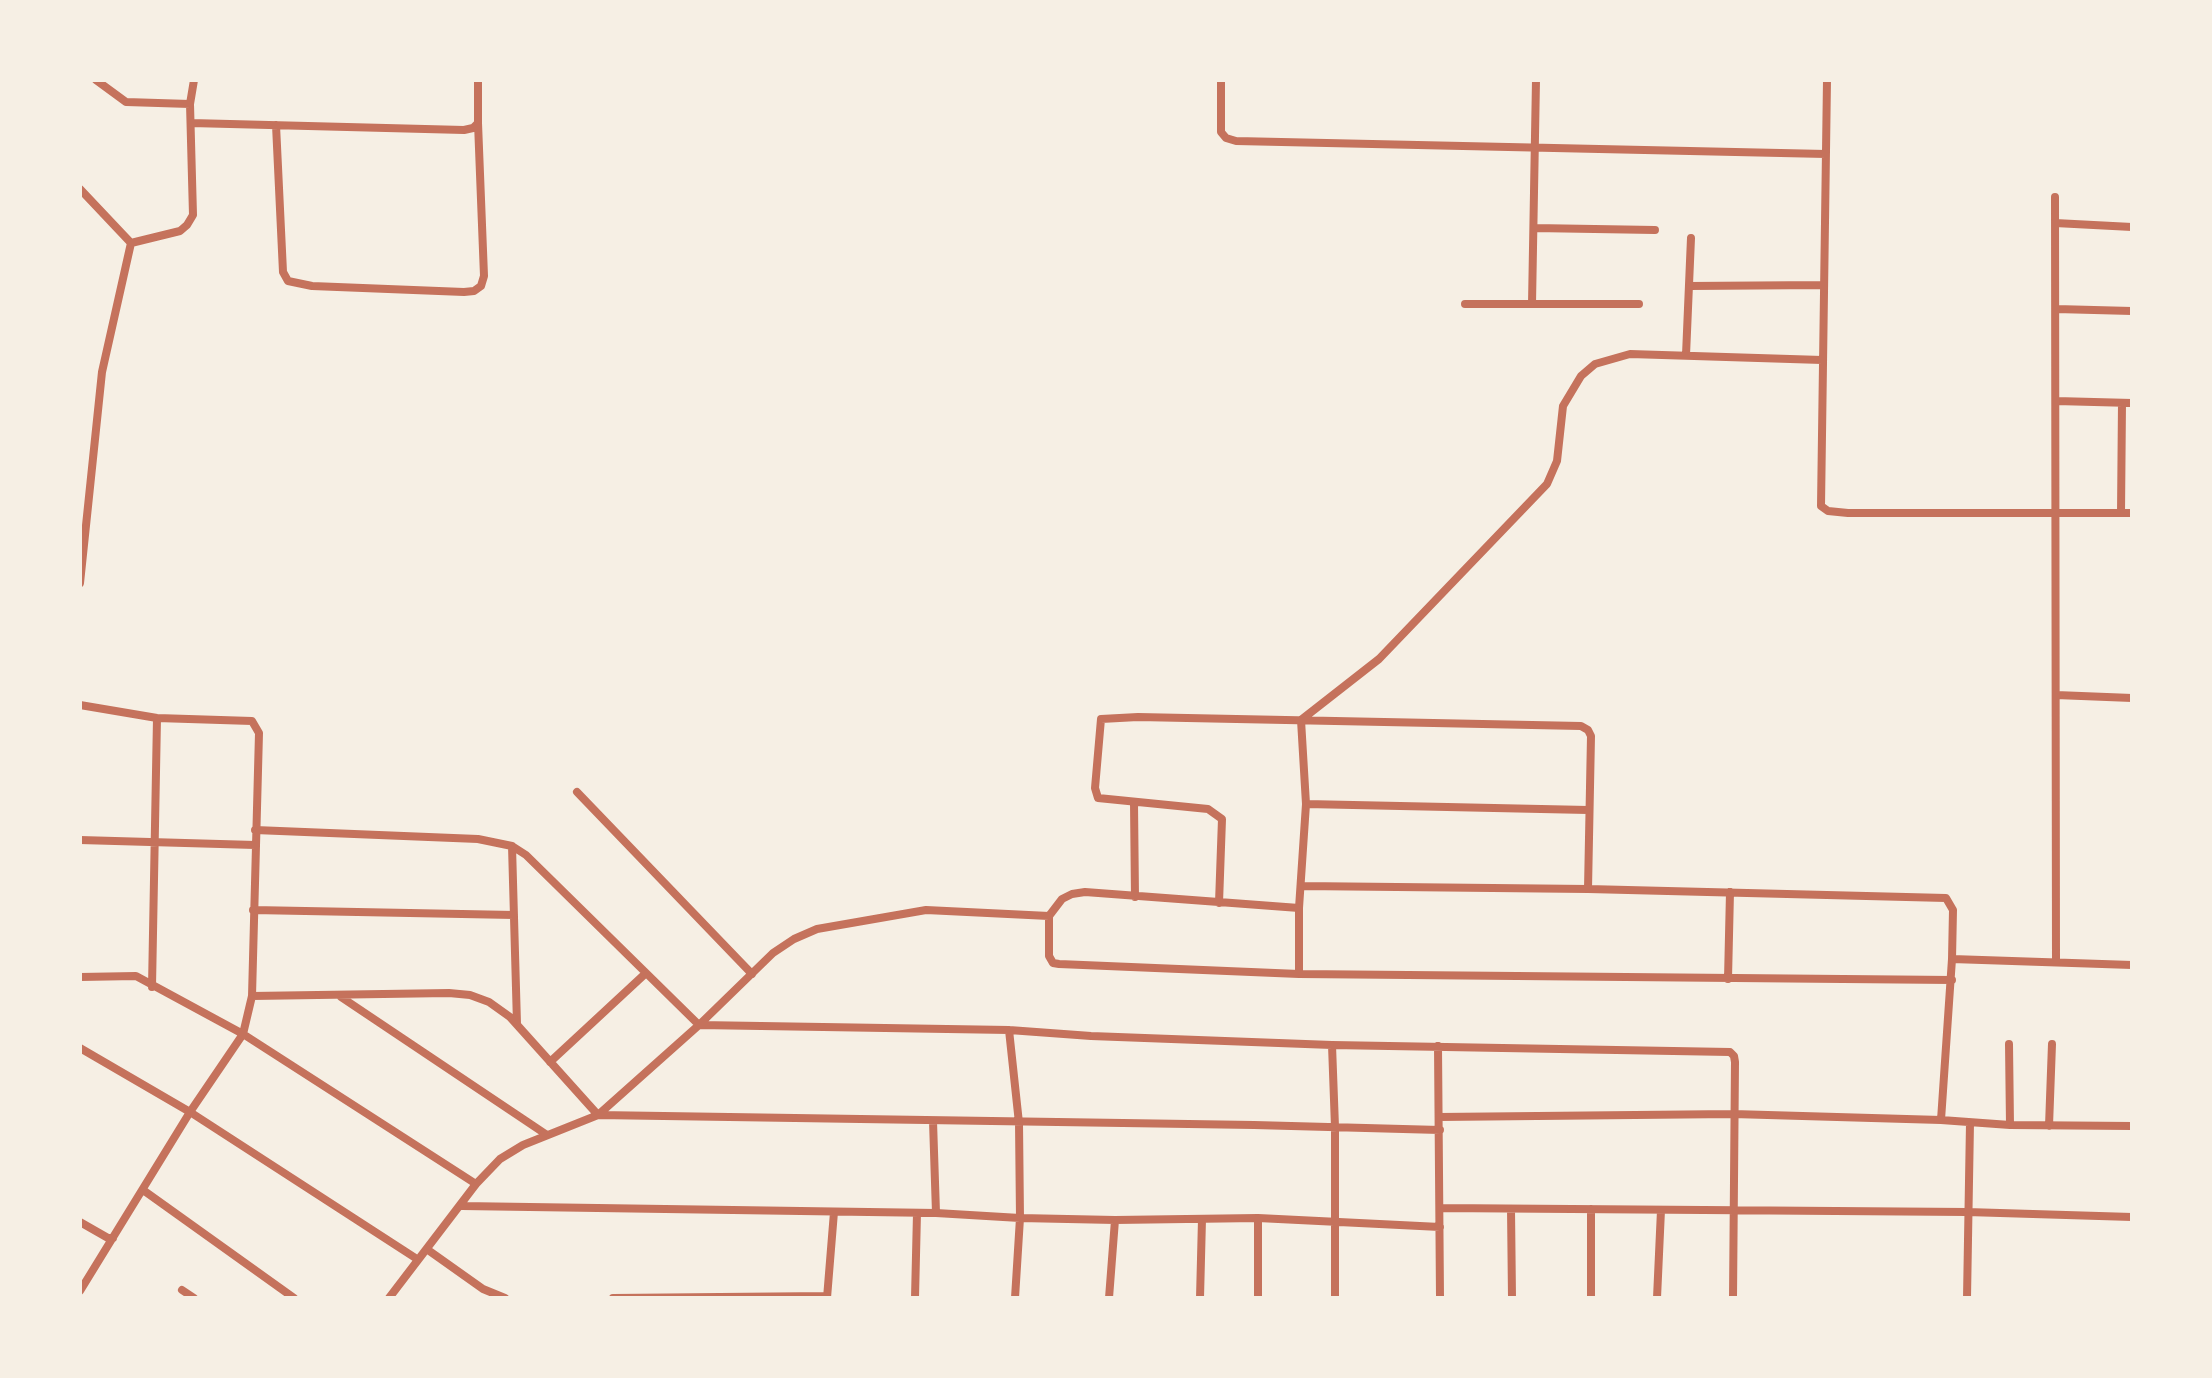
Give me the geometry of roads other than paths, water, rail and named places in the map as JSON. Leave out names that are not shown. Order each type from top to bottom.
[{"type":"street","points":[[96,80],[126,102],[190,104]]},
{"type":"street","points":[[131,243],[180,231],[193,215],[190,104],[194,80]]},
{"type":"street","points":[[276,125],[283,272],[288,281],[302,285],[474,291],[481,286],[484,276],[478,80]]},
{"type":"street","points":[[1221,80],[1221,132],[1226,138],[1236,141],[1534,150],[1826,154]]},
{"type":"street","points":[[1532,304],[1536,80]]},
{"type":"street","points":[[1827,80],[1821,506],[1828,511],[2132,513]]},
{"type":"street","points":[[191,123],[464,130],[478,123]]},
{"type":"street","points":[[80,189],[131,243]]},
{"type":"street","points":[[2055,197],[2056,962]]},
{"type":"street","points":[[2055,223],[2132,227]]},
{"type":"street","points":[[1534,228],[1655,230]]},
{"type":"street","points":[[1686,355],[1691,238]]},
{"type":"street","points":[[80,583],[102,372],[131,243]]},
{"type":"street","points":[[1689,286],[1823,285]]},
{"type":"street","points":[[1465,304],[1639,304]]},
{"type":"street","points":[[2056,309],[2132,311]]},
{"type":"street","points":[[1301,720],[1361,676],[1547,484],[1557,461],[1563,406],[1581,376],[1595,364],[1630,354],[1822,360]]},
{"type":"street","points":[[2056,401],[2127,403],[2121,513]]},
{"type":"street","points":[[2056,695],[2132,698]]},
{"type":"street","points":[[80,705],[157,718],[252,721],[259,733],[252,996],[243,1034],[190,1112],[80,1291]]},
{"type":"street","points":[[1219,903],[1222,819],[1208,809],[1098,798],[1095,794],[1101,719],[1138,717],[1581,726],[1591,736],[1588,889]]},
{"type":"street","points":[[152,987],[157,718]]},
{"type":"street","points":[[1299,974],[1299,908],[1306,804],[1301,720]]},
{"type":"street","points":[[577,792],[752,974]]},
{"type":"street","points":[[1134,803],[1135,897]]},
{"type":"street","points":[[1306,804],[1588,810]]},
{"type":"street","points":[[255,830],[478,839],[512,846],[526,855],[699,1025],[1009,1030],[1332,1045],[1723,1050],[1734,1056],[1733,1298]]},
{"type":"street","points":[[80,840],[255,845]]},
{"type":"street","points":[[512,846],[517,1025]]},
{"type":"street","points":[[1301,886],[1946,898],[1953,910],[1952,980],[1941,1120]]},
{"type":"street","points":[[1299,908],[1085,892],[1072,894],[1062,899],[1049,916],[1049,956],[1053,963],[1299,974],[1952,980]]},
{"type":"street","points":[[1728,979],[1730,892]]},
{"type":"street","points":[[253,910],[514,915]]},
{"type":"street","points":[[389,1298],[476,1184],[500,1159],[523,1145],[598,1115],[699,1025],[773,953],[794,939],[817,929],[926,910],[1049,916]]},
{"type":"street","points":[[1952,959],[2132,965]]},
{"type":"street","points":[[550,1062],[646,973]]},
{"type":"street","points":[[80,977],[136,976],[243,1034],[476,1184]]},
{"type":"street","points":[[252,996],[470,995],[489,1002],[517,1025],[598,1115],[1440,1130]]},
{"type":"street","points":[[341,997],[547,1135]]},
{"type":"street","points":[[1009,1030],[1019,1123],[1020,1218],[1015,1298]]},
{"type":"street","points":[[2009,1044],[2010,1125]]},
{"type":"street","points":[[2049,1126],[2052,1044]]},
{"type":"street","points":[[1332,1045],[1335,1298]]},
{"type":"street","points":[[1438,1046],[1440,1298]]},
{"type":"street","points":[[80,1048],[190,1112],[417,1259]]},
{"type":"street","points":[[1439,1117],[1733,1114],[2010,1125],[2132,1126]]},
{"type":"street","points":[[933,1121],[936,1213]]},
{"type":"street","points":[[1967,1298],[1970,1123]]},
{"type":"street","points":[[143,1190],[294,1298]]},
{"type":"street","points":[[462,1206],[936,1213],[1115,1220],[1258,1218],[1440,1227]]},
{"type":"street","points":[[1440,1208],[1967,1212],[2132,1217]]},
{"type":"street","points":[[1511,1209],[1512,1298]]},
{"type":"street","points":[[1591,1209],[1591,1298]]},
{"type":"street","points":[[1657,1298],[1661,1210]]},
{"type":"street","points":[[613,1298],[827,1297],[834,1212]]},
{"type":"street","points":[[915,1298],[917,1213]]},
{"type":"street","points":[[1258,1218],[1258,1298]]},
{"type":"street","points":[[1200,1298],[1202,1219]]},
{"type":"street","points":[[1109,1298],[1115,1220]]},
{"type":"street","points":[[80,1222],[113,1238]]},
{"type":"street","points":[[428,1250],[483,1289],[505,1298]]},
{"type":"street","points":[[182,1290],[194,1298]]}]
